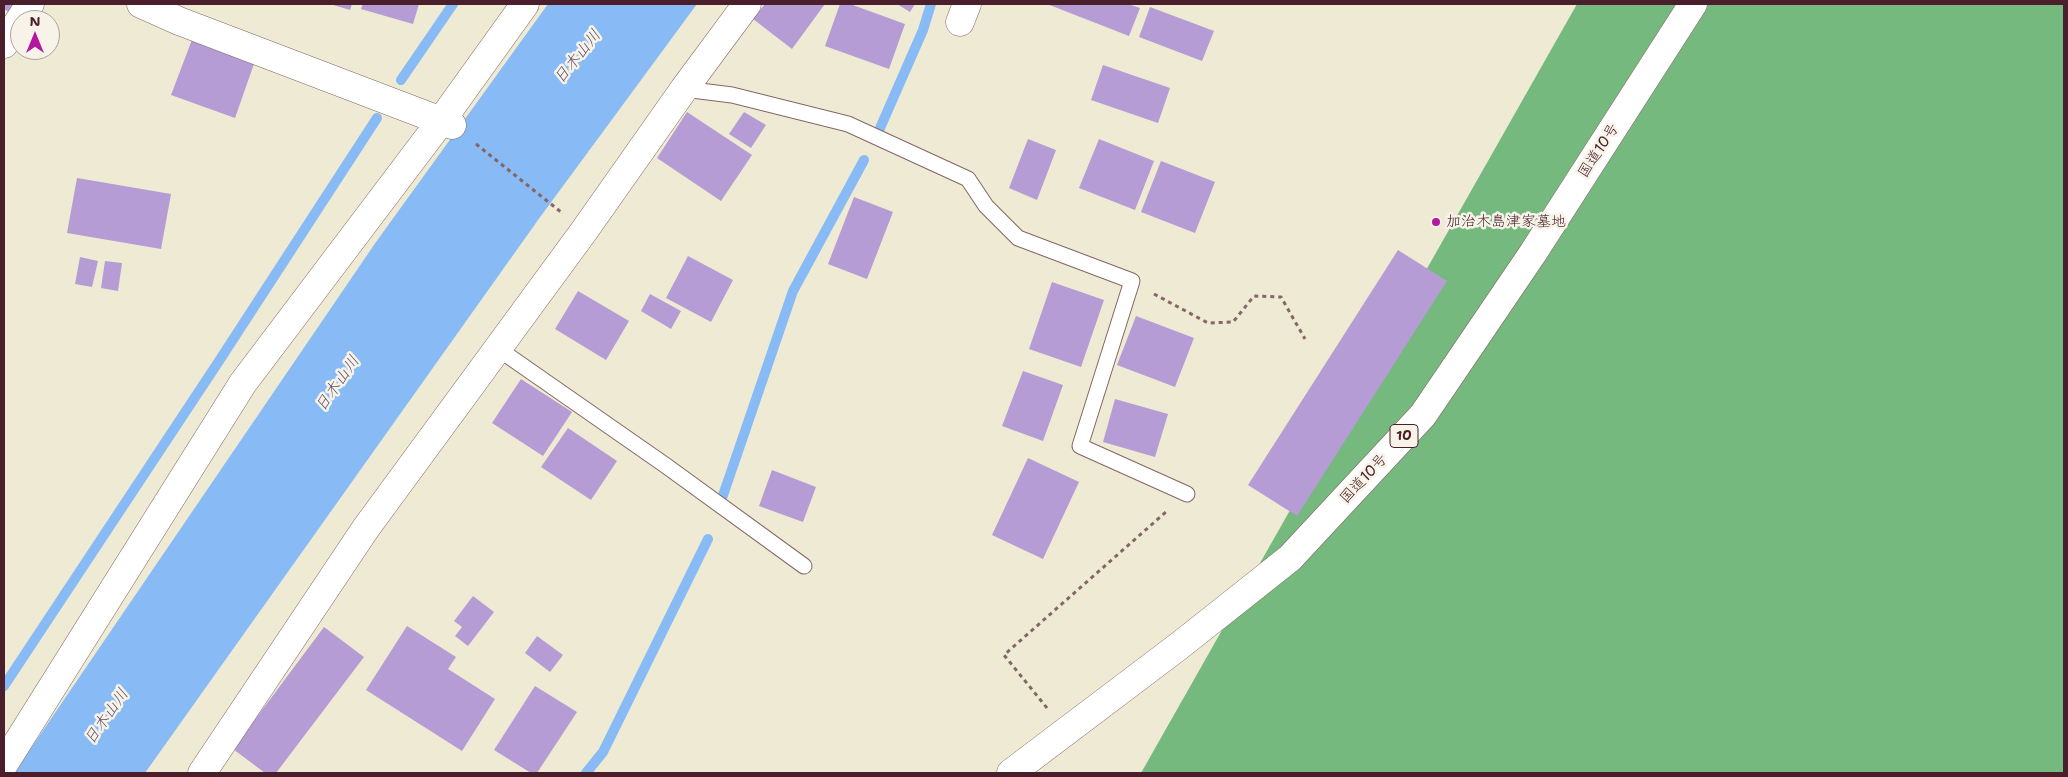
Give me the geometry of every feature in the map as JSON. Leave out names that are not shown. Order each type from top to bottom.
[{"type":"main road","points":[[4,44],[30,4]]},
{"type":"main road","points":[[141,4],[179,21],[447,123]]},
{"type":"main road","points":[[4,764],[243,383],[447,123],[526,4]]},
{"type":"main road","points":[[202,773],[366,528],[584,231],[684,89],[747,4]]},
{"type":"main road","name":"国道10号","points":[[1011,773],[1067,732],[1290,558],[1423,415],[1533,253],[1693,4]]},
{"type":"lane","points":[[684,89],[732,95],[848,124],[968,180],[986,206],[1018,238],[1132,281],[1080,446],[1187,494]]},
{"type":"lane","points":[[497,348],[804,566]]},
{"type":"path","points":[[447,123],[568,217]]},
{"type":"path","points":[[1132,281],[1208,323],[1233,322],[1254,296],[1281,297],[1305,339]]},
{"type":"path","points":[[1067,732],[1004,655],[1187,494]]},
{"type":"green space","points":[[1577,4],[2064,4],[2064,773],[1141,773]]},
{"type":"water","name":"日木山川","points":[[548,4],[697,4],[538,220],[145,773],[14,773],[376,242]]},
{"type":"building","points":[[4,4],[16,4],[10,10],[10,13],[4,9]]},
{"type":"building","points":[[330,4],[352,4],[350,10]]},
{"type":"building","points":[[363,4],[419,4],[413,24],[361,9]]},
{"type":"building","points":[[765,4],[825,4],[792,49],[753,19]]},
{"type":"building","points":[[840,4],[850,4],[905,24],[889,69],[825,46]]},
{"type":"building","points":[[897,4],[915,4],[910,12]]},
{"type":"building","points":[[1047,4],[1128,4],[1140,8],[1129,36]]},
{"type":"building","points":[[1150,7],[1214,31],[1202,61],[1139,37]]},
{"type":"building","points":[[193,37],[255,61],[235,118],[171,95]]},
{"type":"building","points":[[1103,65],[1170,88],[1158,123],[1091,100]]},
{"type":"building","points":[[687,112],[752,155],[721,201],[657,158]]},
{"type":"building","points":[[744,112],[766,125],[751,148],[729,134]]},
{"type":"building","points":[[1028,139],[1056,150],[1037,200],[1009,188]]},
{"type":"building","points":[[1099,139],[1154,161],[1135,210],[1079,188]]},
{"type":"building","points":[[1161,161],[1215,182],[1195,233],[1141,212]]},
{"type":"building","points":[[77,178],[171,194],[161,249],[67,233]]},
{"type":"building","points":[[854,197],[893,212],[867,279],[828,264]]},
{"type":"building","points":[[1398,250],[1447,281],[1297,516],[1248,485]]},
{"type":"building","points":[[688,256],[733,280],[711,322],[666,298]]},
{"type":"building","points":[[80,257],[98,261],[92,287],[75,284]]},
{"type":"building","points":[[105,261],[122,263],[118,291],[101,288]]},
{"type":"building","points":[[1052,282],[1104,300],[1081,367],[1029,349]]},
{"type":"building","points":[[578,291],[629,321],[606,360],[555,329]]},
{"type":"building","points":[[650,294],[681,311],[671,329],[641,311]]},
{"type":"building","points":[[1136,316],[1194,338],[1175,387],[1117,365]]},
{"type":"building","points":[[1023,371],[1063,385],[1043,441],[1002,426]]},
{"type":"building","points":[[521,379],[572,412],[543,456],[492,423]]},
{"type":"building","points":[[1115,399],[1168,414],[1155,457],[1103,442]]},
{"type":"building","points":[[568,428],[617,461],[591,500],[541,467]]},
{"type":"building","points":[[1028,458],[1079,482],[1043,559],[992,535]]},
{"type":"building","points":[[772,470],[816,487],[803,522],[759,506]]},
{"type":"building","points":[[473,596],[494,612],[468,646],[455,636],[462,627],[454,621]]},
{"type":"building","points":[[407,626],[456,657],[448,669],[495,699],[462,751],[366,690]]},
{"type":"building","points":[[324,627],[364,657],[276,773],[265,773],[233,749]]},
{"type":"building","points":[[537,636],[563,655],[550,672],[525,653]]},
{"type":"building","points":[[535,686],[577,712],[537,773],[531,773],[494,750]]},
{"type":"waterway","points":[[401,80],[453,4]]},
{"type":"waterway","points":[[877,135],[923,30],[931,4]]},
{"type":"waterway","points":[[4,686],[377,118]]},
{"type":"waterway","points":[[719,507],[793,291],[864,160]]},
{"type":"waterway","points":[[586,773],[603,752],[708,539]]},
{"type":"place","name":"加治木島津家墓地","points":[[1436,222]]}]
